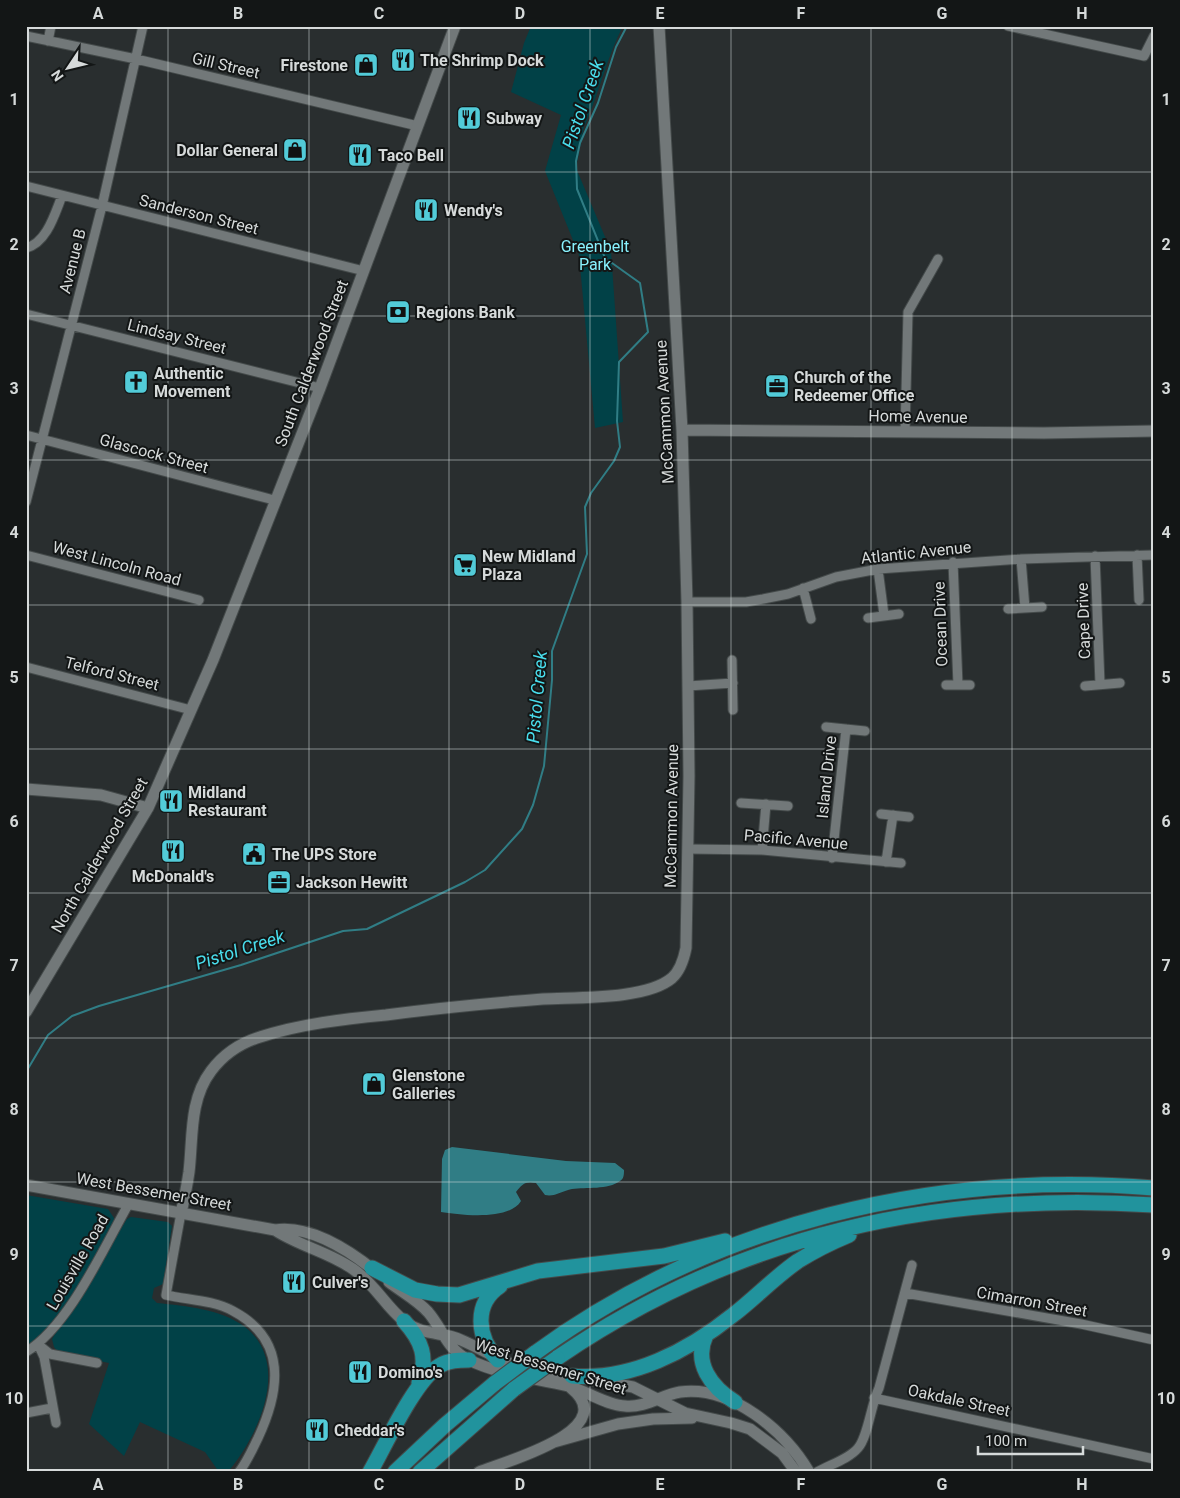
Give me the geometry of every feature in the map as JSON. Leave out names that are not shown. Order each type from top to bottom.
[{"type":"highway","points":[[372,1268],[414,1290],[448,1295],[472,1293],[517,1277],[559,1267],[664,1256],[756,1236],[863,1206],[974,1188],[1084,1184],[1154,1188]]},
{"type":"highway","points":[[420,1472],[514,1389],[557,1358],[623,1316],[706,1276],[766,1252],[816,1236],[900,1216],[960,1207],[1067,1201],[1154,1205]]},
{"type":"highway","points":[[570,1381],[606,1376],[642,1367],[676,1353],[706,1335],[798,1262],[833,1242],[881,1225],[900,1216]]},
{"type":"highway","points":[[395,1472],[445,1425],[495,1383],[574,1326],[642,1288],[756,1236]]},
{"type":"highway","points":[[498,1360],[483,1337],[481,1315],[490,1295],[517,1277]]},
{"type":"highway","points":[[404,1321],[419,1340],[425,1357],[415,1394]]},
{"type":"highway","points":[[706,1335],[700,1351],[702,1364],[718,1390],[735,1402]]},
{"type":"highway","points":[[370,1472],[415,1394],[438,1366],[453,1361],[469,1360]]},
{"type":"main road","name":"South Calderwood Street","points":[[191,710],[243,588],[274,500],[320,388],[455,26]]},
{"type":"main road","name":"McCammon Avenue","points":[[181,1213],[188,1173],[193,1116],[199,1093],[211,1070],[224,1056],[259,1037],[339,1020],[543,999],[605,996],[656,987],[672,978],[683,962],[686,948],[688,848],[688,602],[682,430],[659,26]]},
{"type":"main road","name":"Home Avenue","points":[[682,430],[905,432],[1154,431]]},
{"type":"main road","name":"North Calderwood Street","points":[[26,1012],[148,808],[191,710]]},
{"type":"main road","points":[[26,789],[101,796],[148,808]]},
{"type":"main road","name":"West Bessemer Street","points":[[26,1185],[128,1205],[275,1230],[290,1228],[324,1240],[372,1268],[421,1305],[433,1319],[443,1336],[459,1354],[469,1360],[570,1381],[598,1382],[633,1387],[685,1413],[731,1422],[760,1435],[782,1453],[796,1472]]},
{"type":"main road","name":"West Bessemer Street","points":[[275,1230],[289,1240],[322,1252],[354,1270],[375,1287],[404,1321],[423,1331],[461,1340],[498,1360],[570,1381],[625,1406],[658,1400],[674,1394],[697,1391],[735,1402],[751,1411],[777,1432],[797,1453],[809,1472]]},
{"type":"main road","points":[[554,1442],[574,1431],[583,1415],[579,1397],[570,1381]]},
{"type":"main road","points":[[479,1472],[554,1442],[618,1424],[661,1418],[711,1419]]},
{"type":"street","points":[[48,41],[51,26]]},
{"type":"street","name":"Avenue B","points":[[26,502],[102,206],[143,26]]},
{"type":"street","points":[[1008,26],[1144,56],[1154,36]]},
{"type":"street","name":"Gill Street","points":[[26,36],[136,59],[418,126]]},
{"type":"street","name":"Sanderson Street","points":[[26,186],[364,271]]},
{"type":"street","points":[[26,248],[33,247],[46,232],[62,196]]},
{"type":"street","points":[[905,432],[908,312],[938,259]]},
{"type":"street","name":"Lindsay Street","points":[[26,314],[320,388]]},
{"type":"street","name":"Glascock Street","points":[[26,435],[274,500]]},
{"type":"street","name":"West Lincoln Road","points":[[26,555],[199,600]]},
{"type":"street","points":[[1136,555],[1139,600]]},
{"type":"street","name":"Atlantic Avenue","points":[[688,602],[746,602],[788,594],[836,577],[878,569],[953,562],[1152,555]]},
{"type":"street","name":"Cape Drive","points":[[1095,556],[1100,684]]},
{"type":"street","points":[[1021,559],[1025,608]]},
{"type":"street","name":"Ocean Drive","points":[[953,562],[958,685]]},
{"type":"street","points":[[878,569],[884,615]]},
{"type":"street","points":[[803,588],[811,619]]},
{"type":"street","points":[[1008,609],[1042,607]]},
{"type":"street","points":[[868,618],[899,614]]},
{"type":"street","points":[[732,660],[733,710]]},
{"type":"street","name":"Telford Street","points":[[26,667],[191,710]]},
{"type":"street","points":[[688,686],[733,683]]},
{"type":"street","points":[[1084,686],[1120,684]]},
{"type":"street","points":[[946,685],[970,685]]},
{"type":"street","name":"Island Drive","points":[[826,727],[864,731]]},
{"type":"street","name":"Island Drive","points":[[832,858],[846,729]]},
{"type":"street","points":[[741,803],[788,806]]},
{"type":"street","points":[[762,850],[766,804]]},
{"type":"street","points":[[881,814],[909,817]]},
{"type":"street","points":[[886,862],[893,816]]},
{"type":"street","name":"Pacific Avenue","points":[[688,848],[762,850],[901,863]]},
{"type":"street","name":"Louisville Road","points":[[26,1352],[53,1330],[62,1318],[84,1284],[128,1205]]},
{"type":"street","points":[[181,1213],[166,1295],[221,1306],[235,1312],[253,1325],[270,1351],[276,1370],[272,1406],[239,1472]]},
{"type":"street","points":[[817,1472],[857,1450],[861,1444],[874,1398],[879,1388],[912,1265]]},
{"type":"street","name":"Cimarron Street","points":[[904,1293],[1081,1324],[1154,1340]]},
{"type":"street","points":[[38,1344],[50,1354],[97,1362]]},
{"type":"street","points":[[38,1344],[44,1357],[56,1423]]},
{"type":"street","name":"Oakdale Street","points":[[874,1398],[1154,1459]]},
{"type":"street","points":[[26,1413],[52,1408]]},
{"type":"green space","name":"Greenbelt Park","points":[[531,26],[623,26],[612,50],[585,125],[576,122],[584,126],[576,168],[611,251],[623,422],[595,428],[579,255],[545,171],[561,115],[511,92],[524,43]]},
{"type":"green space","points":[[26,1195],[108,1209],[114,1218],[113,1225],[78,1291],[50,1333],[26,1351]]},
{"type":"green space","points":[[131,1217],[168,1222],[172,1226],[163,1284],[154,1288],[152,1298],[157,1303],[203,1309],[236,1321],[245,1327],[259,1342],[266,1360],[268,1380],[259,1420],[250,1439],[228,1472],[219,1472],[205,1452],[140,1422],[124,1456],[89,1424],[109,1363],[59,1353],[54,1347],[52,1339],[127,1219]]},
{"type":"shaded area","points":[[452,1147],[566,1161],[615,1163],[624,1170],[624,1175],[621,1180],[609,1186],[572,1189],[552,1195],[545,1195],[536,1183],[529,1182],[522,1185],[516,1192],[521,1201],[506,1212],[471,1215],[441,1212],[442,1159],[445,1150]]},
{"type":"waterway","name":"Pistol Creek","points":[[26,1072],[48,1035],[72,1016],[99,1006],[241,965],[343,931],[367,929],[465,882],[485,870],[522,829],[533,805],[544,766],[552,680],[552,651],[587,554],[585,507],[591,493],[614,461],[620,447],[617,421],[619,362],[648,332],[640,283],[605,258],[577,189],[576,161],[580,143],[598,103],[616,47],[627,26]]},
{"type":"waterway","name":"Pistol Creek","points":[[26,1295],[26,1305]]},
{"type":"place","name":"The Shrimp Dock","points":[[403,60]]},
{"type":"place","name":"Firestone","points":[[366,65]]},
{"type":"place","name":"Subway","points":[[469,118]]},
{"type":"place","name":"Dollar General","points":[[295,150]]},
{"type":"place","name":"Taco Bell","points":[[360,155]]},
{"type":"place","name":"Wendy's","points":[[426,210]]},
{"type":"place","name":"Regions Bank","points":[[398,312]]},
{"type":"place","name":"Authentic Movement","points":[[136,382]]},
{"type":"place","name":"Church of the Redeemer Office","points":[[777,386]]},
{"type":"place","name":"New Midland Plaza","points":[[465,565]]},
{"type":"place","name":"Midland Restaurant","points":[[171,801]]},
{"type":"place","name":"McDonald's","points":[[173,851]]},
{"type":"place","name":"The UPS Store","points":[[254,854]]},
{"type":"place","name":"Jackson Hewitt","points":[[279,882]]},
{"type":"place","name":"Glenstone Galleries","points":[[374,1084]]},
{"type":"place","name":"Culver's","points":[[294,1282]]},
{"type":"place","name":"Domino's","points":[[360,1372]]},
{"type":"place","name":"Cheddar's","points":[[317,1430]]}]
